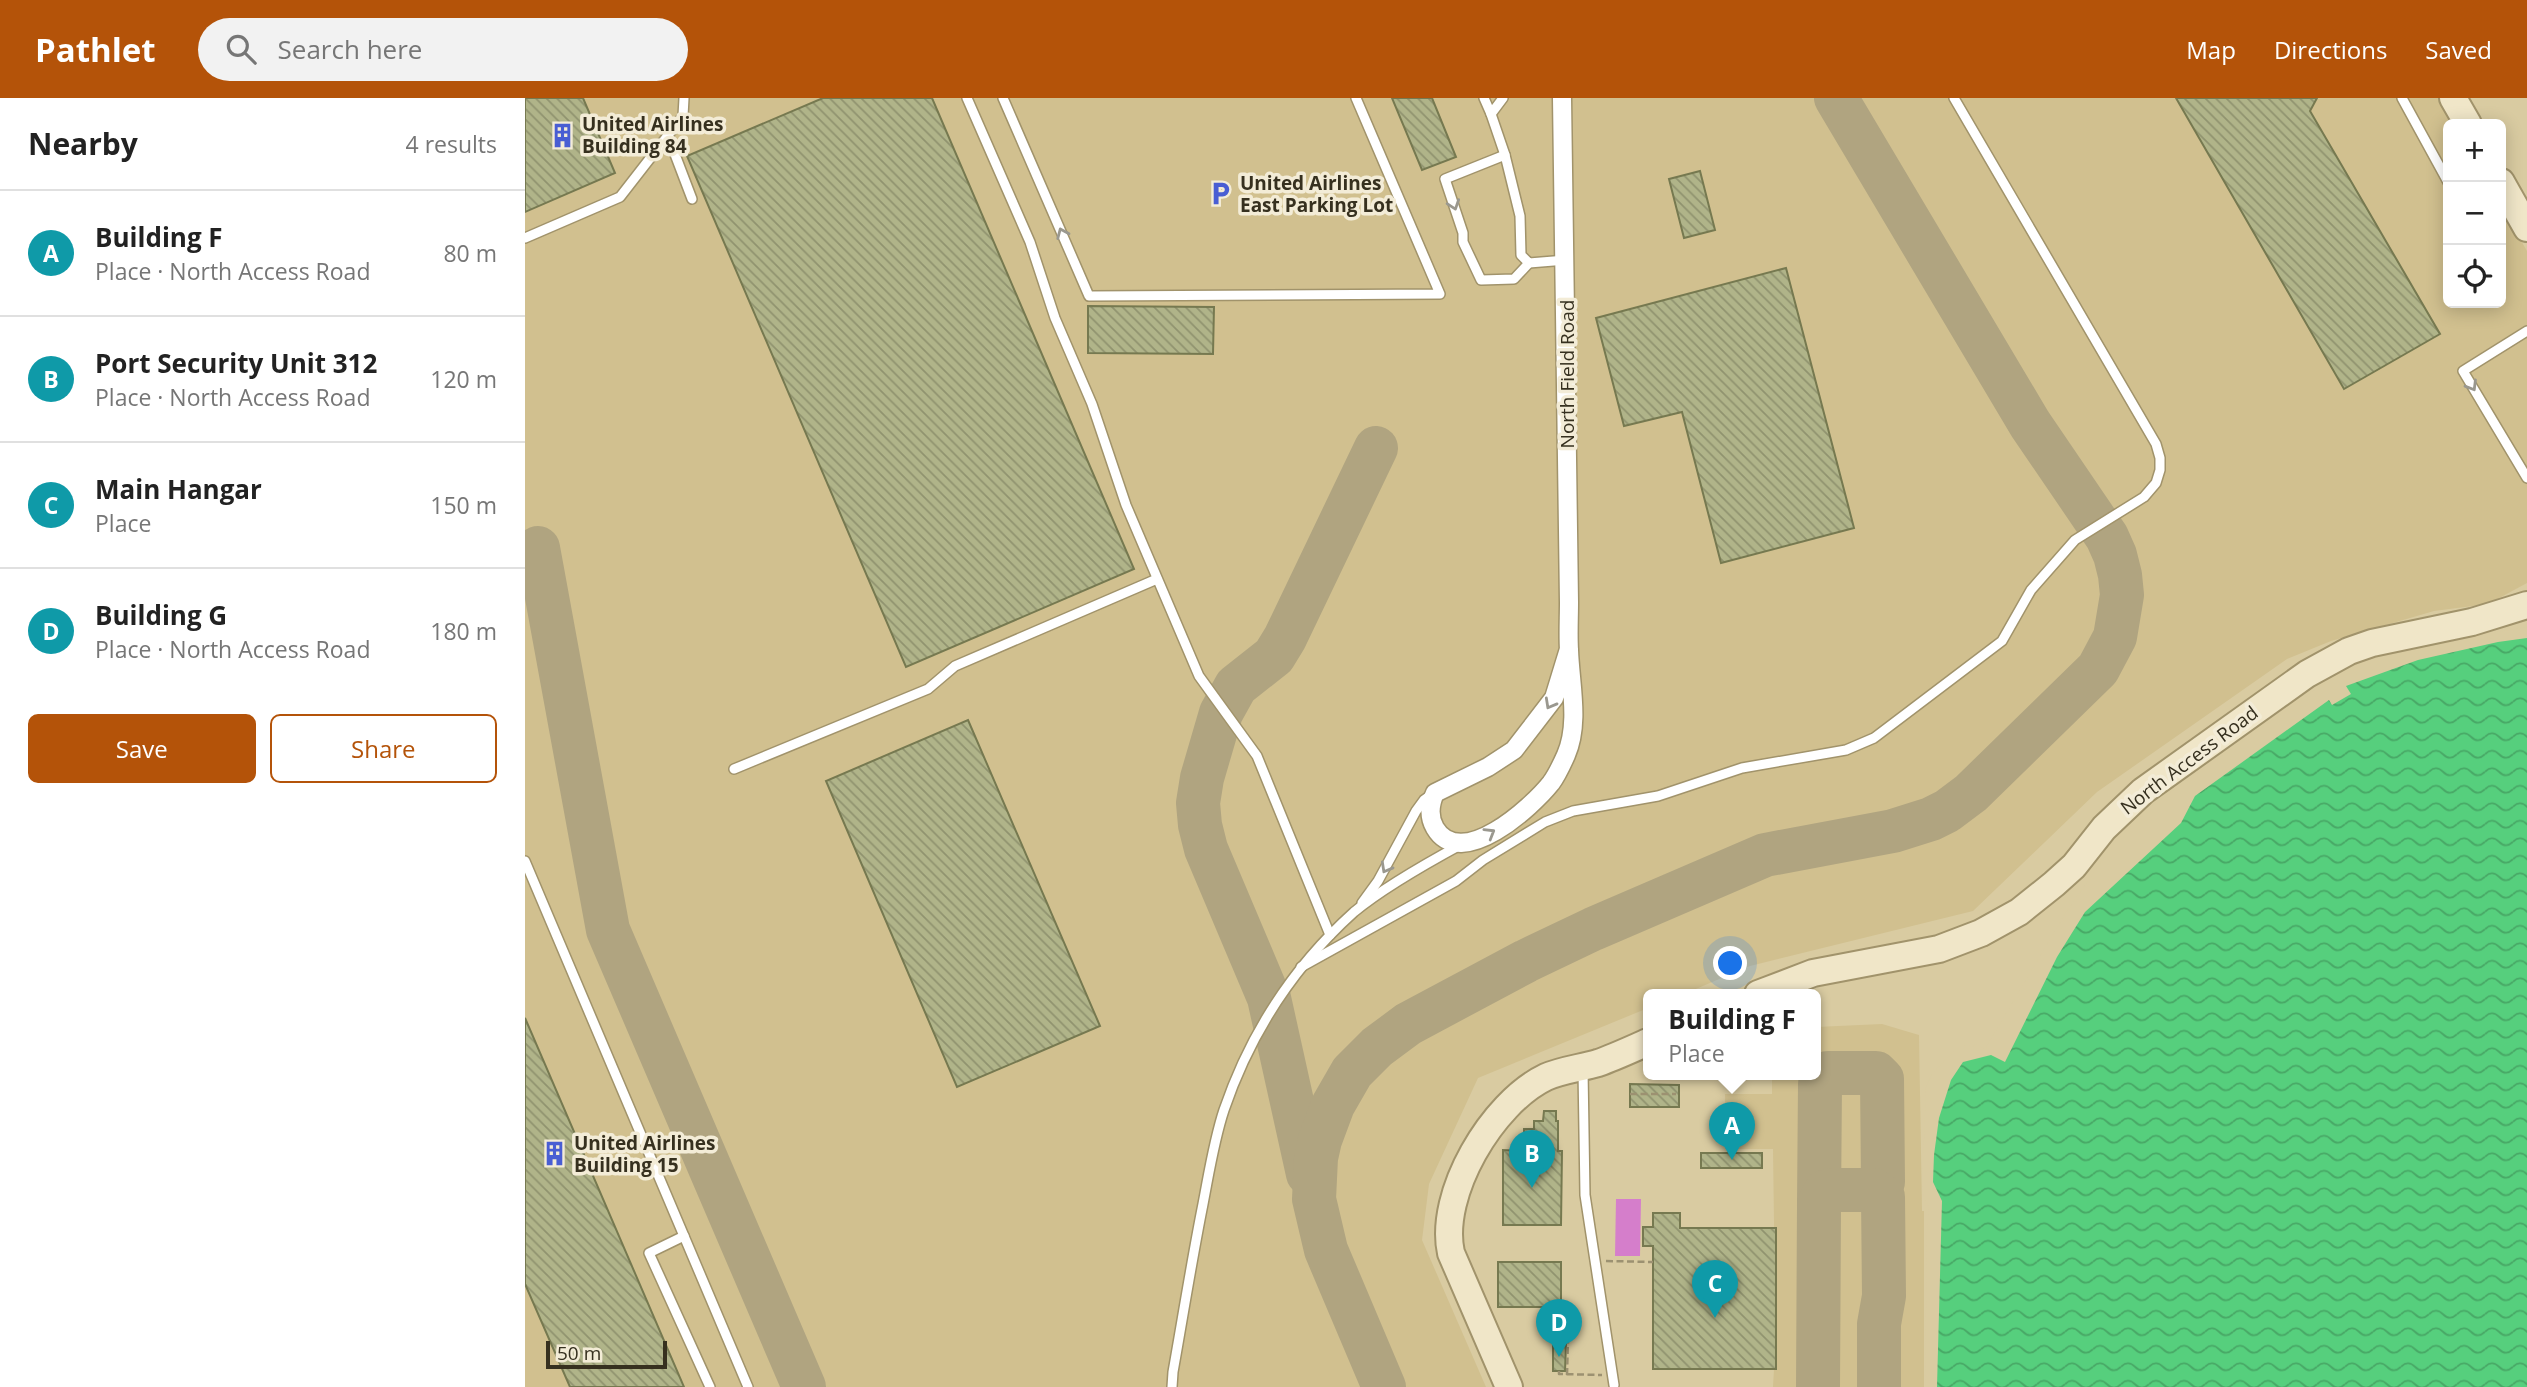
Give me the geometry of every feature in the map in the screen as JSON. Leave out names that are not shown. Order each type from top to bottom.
[{"type":"street","name":"North Field Road","points":[[1463,844],[1486,837],[1532,804],[1553,781],[1567,752],[1573,714],[1569,649],[1562,98]]},
{"type":"street","points":[[2453,98],[2465,119]]},
{"type":"street","points":[[2506,191],[2527,228]]},
{"type":"street","name":"North Access Road","points":[[1771,989],[1813,973],[1929,952],[1981,933],[2019,912],[2054,884],[2074,866],[2104,828],[2143,792],[2307,674],[2372,643],[2472,622],[2527,605]]},
{"type":"street","name":"North Field Road","points":[[1435,793],[1488,767],[1514,750],[1554,698],[1569,649]]},
{"type":"street","points":[[1435,793],[1430,811],[1433,825],[1446,839],[1463,844]]},
{"type":"street","points":[[1509,1387],[1451,1253],[1448,1223],[1467,1167],[1496,1119],[1519,1096],[1540,1081],[1643,1044]]},
{"type":"lane","points":[[525,238],[620,197],[683,116],[684,98]]},
{"type":"lane","points":[[967,98],[1030,242],[1055,318],[1092,404],[1126,505],[1199,676],[1257,756],[1330,935]]},
{"type":"lane","points":[[1003,98],[1089,296],[1440,295],[1356,98]]},
{"type":"lane","points":[[1484,98],[1505,155],[1520,216],[1521,255],[1529,263]]},
{"type":"lane","points":[[1490,114],[1503,98]]},
{"type":"lane","points":[[1301,967],[1455,881],[1483,860],[1545,822],[1573,811],[1658,796],[1742,768],[1846,750],[1874,738],[2002,641],[2031,590],[2075,540],[2134,505],[2155,483],[2160,470],[2160,458],[2155,444],[1954,98]]},
{"type":"lane","points":[[2404,99],[2443,172]]},
{"type":"lane","points":[[668,136],[692,199]]},
{"type":"lane","points":[[1505,155],[1445,179],[1463,233],[1463,242],[1481,280],[1514,279],[1529,263],[1566,260]]},
{"type":"lane","points":[[2527,331],[2463,371],[2527,478]]},
{"type":"lane","points":[[734,769],[928,689],[955,666],[1157,579]]},
{"type":"lane","points":[[1357,910],[1378,881],[1416,811],[1424,800],[1435,793]]},
{"type":"lane","points":[[1172,1387],[1211,1160],[1223,1113],[1240,1068],[1259,1031],[1301,967],[1357,910],[1423,866],[1463,844]]},
{"type":"lane","points":[[525,861],[748,1387]]},
{"type":"lane","points":[[1583,1067],[1585,1195],[1614,1380]]},
{"type":"lane","points":[[684,1236],[649,1253],[710,1387]]},
{"type":"path","points":[[1630,1094],[1676,1094]]},
{"type":"path","points":[[1595,1261],[1653,1262]]},
{"type":"path","points":[[1567,1374],[1568,1339]]},
{"type":"path","points":[[1559,1371],[1559,1374],[1614,1380]]},
{"type":"shaded area","points":[[525,98],[2438,98],[2451,119],[2443,119],[2443,308],[2506,308],[2506,215],[2527,251],[2527,583],[2488,604],[2434,611],[2331,641],[2287,659],[2097,792],[1973,911],[1750,966],[1696,989],[1643,989],[1643,1010],[1478,1078],[1429,1184],[1422,1240],[1486,1387],[525,1387]]},
{"type":"shaded area","points":[[1882,1024],[1919,1035],[1924,1211],[1924,1387],[1773,1387],[1776,1368],[1773,1149],[1725,1149],[1725,1094],[1772,1094],[1772,1080],[1821,1080],[1821,1027]]},
{"type":"shaded area","points":[[1616,1199],[1641,1199],[1640,1256],[1615,1256]]},
{"type":"water","points":[[2527,630],[2527,1387],[1929,1387],[1930,1087],[1957,1052],[1987,1053],[2119,842],[2342,679]]},
{"type":"pier","points":[[2527,627],[2527,638],[2418,660],[2346,686],[2351,694],[2332,705],[2329,700],[2195,796],[2181,823],[2085,912],[2057,957],[2005,1062],[1991,1055],[1963,1062],[1951,1080],[1939,1118],[1934,1155],[1933,1182],[1942,1201],[1937,1387],[1925,1387],[1929,1208],[1922,1192],[1926,1087],[1932,1074],[1956,1049],[1967,1045],[1973,1047],[1975,1044],[1985,1049],[2065,914],[2116,840],[2155,803],[2322,685],[2368,659],[2412,646]]},
{"type":"building","name":"United Airlines Building 84","points":[[525,98],[583,98],[615,173],[525,212]]},
{"type":"building","points":[[823,98],[932,98],[1134,569],[906,667],[687,156]]},
{"type":"building","points":[[1392,98],[1432,98],[1456,157],[1422,170]]},
{"type":"building","points":[[2176,98],[2317,98],[2310,111],[2440,334],[2344,389]]},
{"type":"building","points":[[1700,171],[1715,230],[1684,238],[1669,179]]},
{"type":"building","points":[[1786,268],[1854,528],[1721,563],[1682,412],[1624,426],[1596,318]]},
{"type":"building","points":[[1088,306],[1214,307],[1213,354],[1088,353]]},
{"type":"building","points":[[968,720],[1100,1026],[957,1087],[826,781]]},
{"type":"building","name":"United Airlines Building 15","points":[[525,1018],[684,1387],[570,1387],[525,1284]]},
{"type":"building","points":[[1630,1084],[1679,1085],[1679,1107],[1630,1107]]},
{"type":"building","points":[[1544,1111],[1556,1111],[1558,1121],[1558,1151],[1562,1151],[1561,1225],[1503,1225],[1503,1150],[1524,1151],[1524,1129],[1534,1129],[1534,1121],[1543,1121]]},
{"type":"building","points":[[1701,1153],[1762,1153],[1762,1168],[1701,1168]]},
{"type":"building","points":[[1653,1213],[1680,1213],[1680,1228],[1776,1228],[1776,1369],[1653,1369],[1653,1246],[1643,1246],[1643,1227],[1653,1227]]},
{"type":"building","points":[[1498,1262],[1561,1262],[1561,1307],[1498,1307]]},
{"type":"building","points":[[1553,1343],[1566,1343],[1565,1371],[1553,1371]]},
{"type":"taxiway","points":[[1384,1387],[1326,1250],[1314,1199],[1316,1158],[1320,1140],[1333,1105],[1352,1072],[1377,1047],[1408,1024],[1526,961],[1593,929],[1765,855],[1893,831],[1947,811],[1971,793],[2098,669],[2115,637],[2122,595],[2115,555],[2107,537],[2030,424],[1836,98]]},
{"type":"taxiway","points":[[1308,1174],[1269,998],[1206,849],[1198,803],[1202,778],[1221,713],[1236,686],[1274,656],[1285,638],[1376,448]]},
{"type":"taxiway","points":[[538,548],[608,930],[804,1387]]},
{"type":"taxiway","points":[[1819,1204],[1820,1084],[1828,1073],[1876,1073],[1882,1079],[1883,1182],[1881,1187],[1874,1190]]},
{"type":"taxiway","points":[[1818,1387],[1819,1204],[1825,1192],[1832,1190],[1874,1190],[1883,1197],[1884,1296],[1879,1324],[1879,1387]]},
{"type":"place","name":"United Airlines Building 84","points":[[562,135]]},
{"type":"place","name":"United Airlines East Parking Lot","points":[[1220,194]]},
{"type":"place","name":"United Airlines Building 15","points":[[554,1154]]},
{"type":"place","name":"Building F","points":[[1732,1160]]},
{"type":"place","name":"Port Security Unit 312","points":[[1532,1188]]},
{"type":"place","name":"Main Hangar","points":[[1715,1318]]},
{"type":"place","name":"Building G","points":[[1559,1357]]}]
